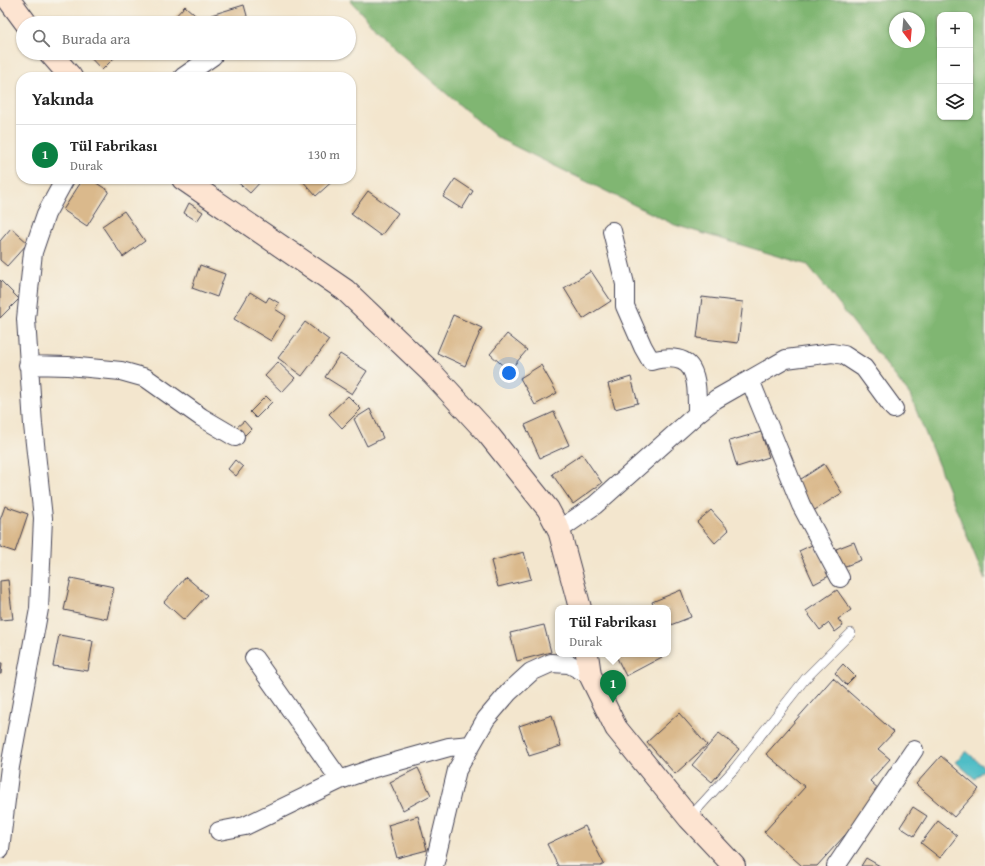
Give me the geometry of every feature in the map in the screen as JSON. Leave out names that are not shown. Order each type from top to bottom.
[{"type":"main road","points":[[9,0],[21,16]]},
{"type":"main road","points":[[56,60],[67,72]]},
{"type":"main road","points":[[190,184],[344,290],[432,373],[488,434],[548,509],[559,530],[579,605]]},
{"type":"main road","points":[[587,657],[590,675],[616,728],[689,818],[734,866]]},
{"type":"street","points":[[190,72],[207,60]]},
{"type":"street","points":[[0,849],[10,767],[39,609],[43,518],[32,425],[26,319],[33,252],[46,214],[62,184]]},
{"type":"street","points":[[612,231],[625,284],[625,306],[643,347],[651,361],[666,357],[678,359],[689,365],[695,373],[697,414]]},
{"type":"street","points":[[559,530],[595,505],[697,414],[716,399],[786,359],[832,353],[844,355],[864,368],[894,409]]},
{"type":"street","points":[[28,365],[68,366],[121,371],[146,378],[202,417],[235,437]]},
{"type":"street","points":[[750,380],[801,505],[840,578]]},
{"type":"street","points":[[254,658],[340,780]]},
{"type":"street","points":[[434,866],[457,770],[486,719],[509,692],[531,672],[550,663],[569,664],[590,675]]},
{"type":"street","points":[[219,831],[245,826],[340,780],[374,768],[449,747],[471,745]]},
{"type":"street","points":[[836,866],[914,750]]},
{"type":"lane","points":[[689,818],[734,769],[805,679],[851,632]]},
{"type":"green space","points":[[350,0],[985,0],[985,580],[910,395],[808,265],[675,225],[498,138],[389,44]]},
{"type":"water","points":[[966,751],[985,768],[975,779],[956,762]]},
{"type":"building","points":[[244,5],[247,16],[211,16]]},
{"type":"building","points":[[185,6],[196,16],[176,16]]},
{"type":"building","points":[[93,60],[112,60],[102,70]]},
{"type":"building","points":[[455,179],[473,191],[462,209],[443,197]]},
{"type":"building","points":[[80,184],[98,184],[109,191],[87,226],[63,210]]},
{"type":"building","points":[[240,184],[258,184],[250,193]]},
{"type":"building","points":[[305,184],[329,184],[316,196]]},
{"type":"building","points":[[368,191],[398,213],[381,236],[351,214]]},
{"type":"building","points":[[189,203],[203,212],[197,221],[184,213]]},
{"type":"building","points":[[124,211],[145,241],[123,257],[102,226]]},
{"type":"building","points":[[11,228],[28,243],[7,266],[0,260],[0,241]]},
{"type":"building","points":[[200,265],[225,274],[217,297],[192,288]]},
{"type":"building","points":[[591,271],[611,301],[583,319],[564,288]]},
{"type":"building","points":[[0,280],[19,299],[0,318]]},
{"type":"building","points":[[250,292],[266,302],[269,297],[279,303],[275,309],[286,316],[271,341],[234,319]]},
{"type":"building","points":[[702,297],[743,302],[738,343],[697,338]]},
{"type":"building","points":[[453,315],[482,328],[465,366],[437,353]]},
{"type":"building","points":[[305,322],[329,340],[302,376],[278,358]]},
{"type":"building","points":[[507,334],[527,350],[509,371],[490,354]]},
{"type":"building","points":[[340,354],[367,371],[352,394],[325,377]]},
{"type":"building","points":[[278,362],[295,378],[282,392],[265,376]]},
{"type":"building","points":[[541,365],[557,393],[535,405],[520,378]]},
{"type":"building","points":[[631,377],[638,403],[615,409],[608,384]]},
{"type":"building","points":[[266,396],[272,402],[256,418],[250,412]]},
{"type":"building","points":[[348,396],[361,409],[342,428],[329,414]]},
{"type":"building","points":[[370,409],[383,438],[367,446],[354,419]]},
{"type":"building","points":[[554,412],[569,445],[540,458],[525,425]]},
{"type":"building","points":[[244,421],[251,429],[245,435],[237,427]]},
{"type":"building","points":[[761,432],[769,457],[737,467],[729,441]]},
{"type":"building","points":[[582,454],[602,483],[573,504],[552,474]]},
{"type":"building","points":[[235,460],[243,467],[236,476],[228,469]]},
{"type":"building","points":[[824,464],[842,493],[813,511],[795,483]]},
{"type":"building","points":[[5,506],[28,514],[15,552],[0,547],[0,520]]},
{"type":"building","points":[[711,510],[729,530],[715,543],[697,522]]},
{"type":"building","points":[[854,542],[861,560],[843,567],[836,549]]},
{"type":"building","points":[[814,544],[829,576],[814,584],[799,551]]},
{"type":"building","points":[[524,552],[531,579],[498,587],[491,561]]},
{"type":"building","points":[[186,577],[207,595],[184,620],[164,602]]},
{"type":"building","points":[[71,578],[114,587],[107,619],[64,610]]},
{"type":"building","points":[[8,580],[13,619],[0,620],[0,581]]},
{"type":"building","points":[[681,590],[691,617],[671,625],[671,605],[653,605],[652,602]]},
{"type":"building","points":[[837,590],[851,610],[838,619],[843,626],[835,632],[829,623],[820,630],[806,611]]},
{"type":"building","points":[[544,625],[551,652],[517,661],[510,633]]},
{"type":"building","points":[[59,635],[93,641],[88,671],[53,666]]},
{"type":"building","points":[[616,657],[662,657],[626,676]]},
{"type":"building","points":[[0,663],[2,663],[1,674],[0,674]]},
{"type":"building","points":[[843,664],[855,676],[846,685],[835,673]]},
{"type":"building","points":[[833,678],[894,732],[878,749],[890,759],[870,781],[883,793],[817,866],[802,866],[764,832],[805,787],[766,754]]},
{"type":"building","points":[[679,713],[707,745],[675,774],[647,742]]},
{"type":"building","points":[[552,715],[561,746],[529,756],[519,726]]},
{"type":"building","points":[[719,733],[739,749],[712,782],[692,765]]},
{"type":"building","points":[[941,756],[979,789],[954,817],[916,784]]},
{"type":"building","points":[[418,768],[431,795],[403,810],[390,782]]},
{"type":"building","points":[[913,807],[927,816],[914,836],[900,827]]},
{"type":"building","points":[[418,816],[427,850],[397,858],[388,825]]},
{"type":"building","points":[[938,821],[957,836],[940,858],[921,843]]},
{"type":"building","points":[[585,826],[604,864],[601,866],[558,866],[547,844]]},
{"type":"building","points":[[866,858],[880,866],[861,866]]},
{"type":"place","name":"Tül Fabrikası","points":[[613,703]]}]
